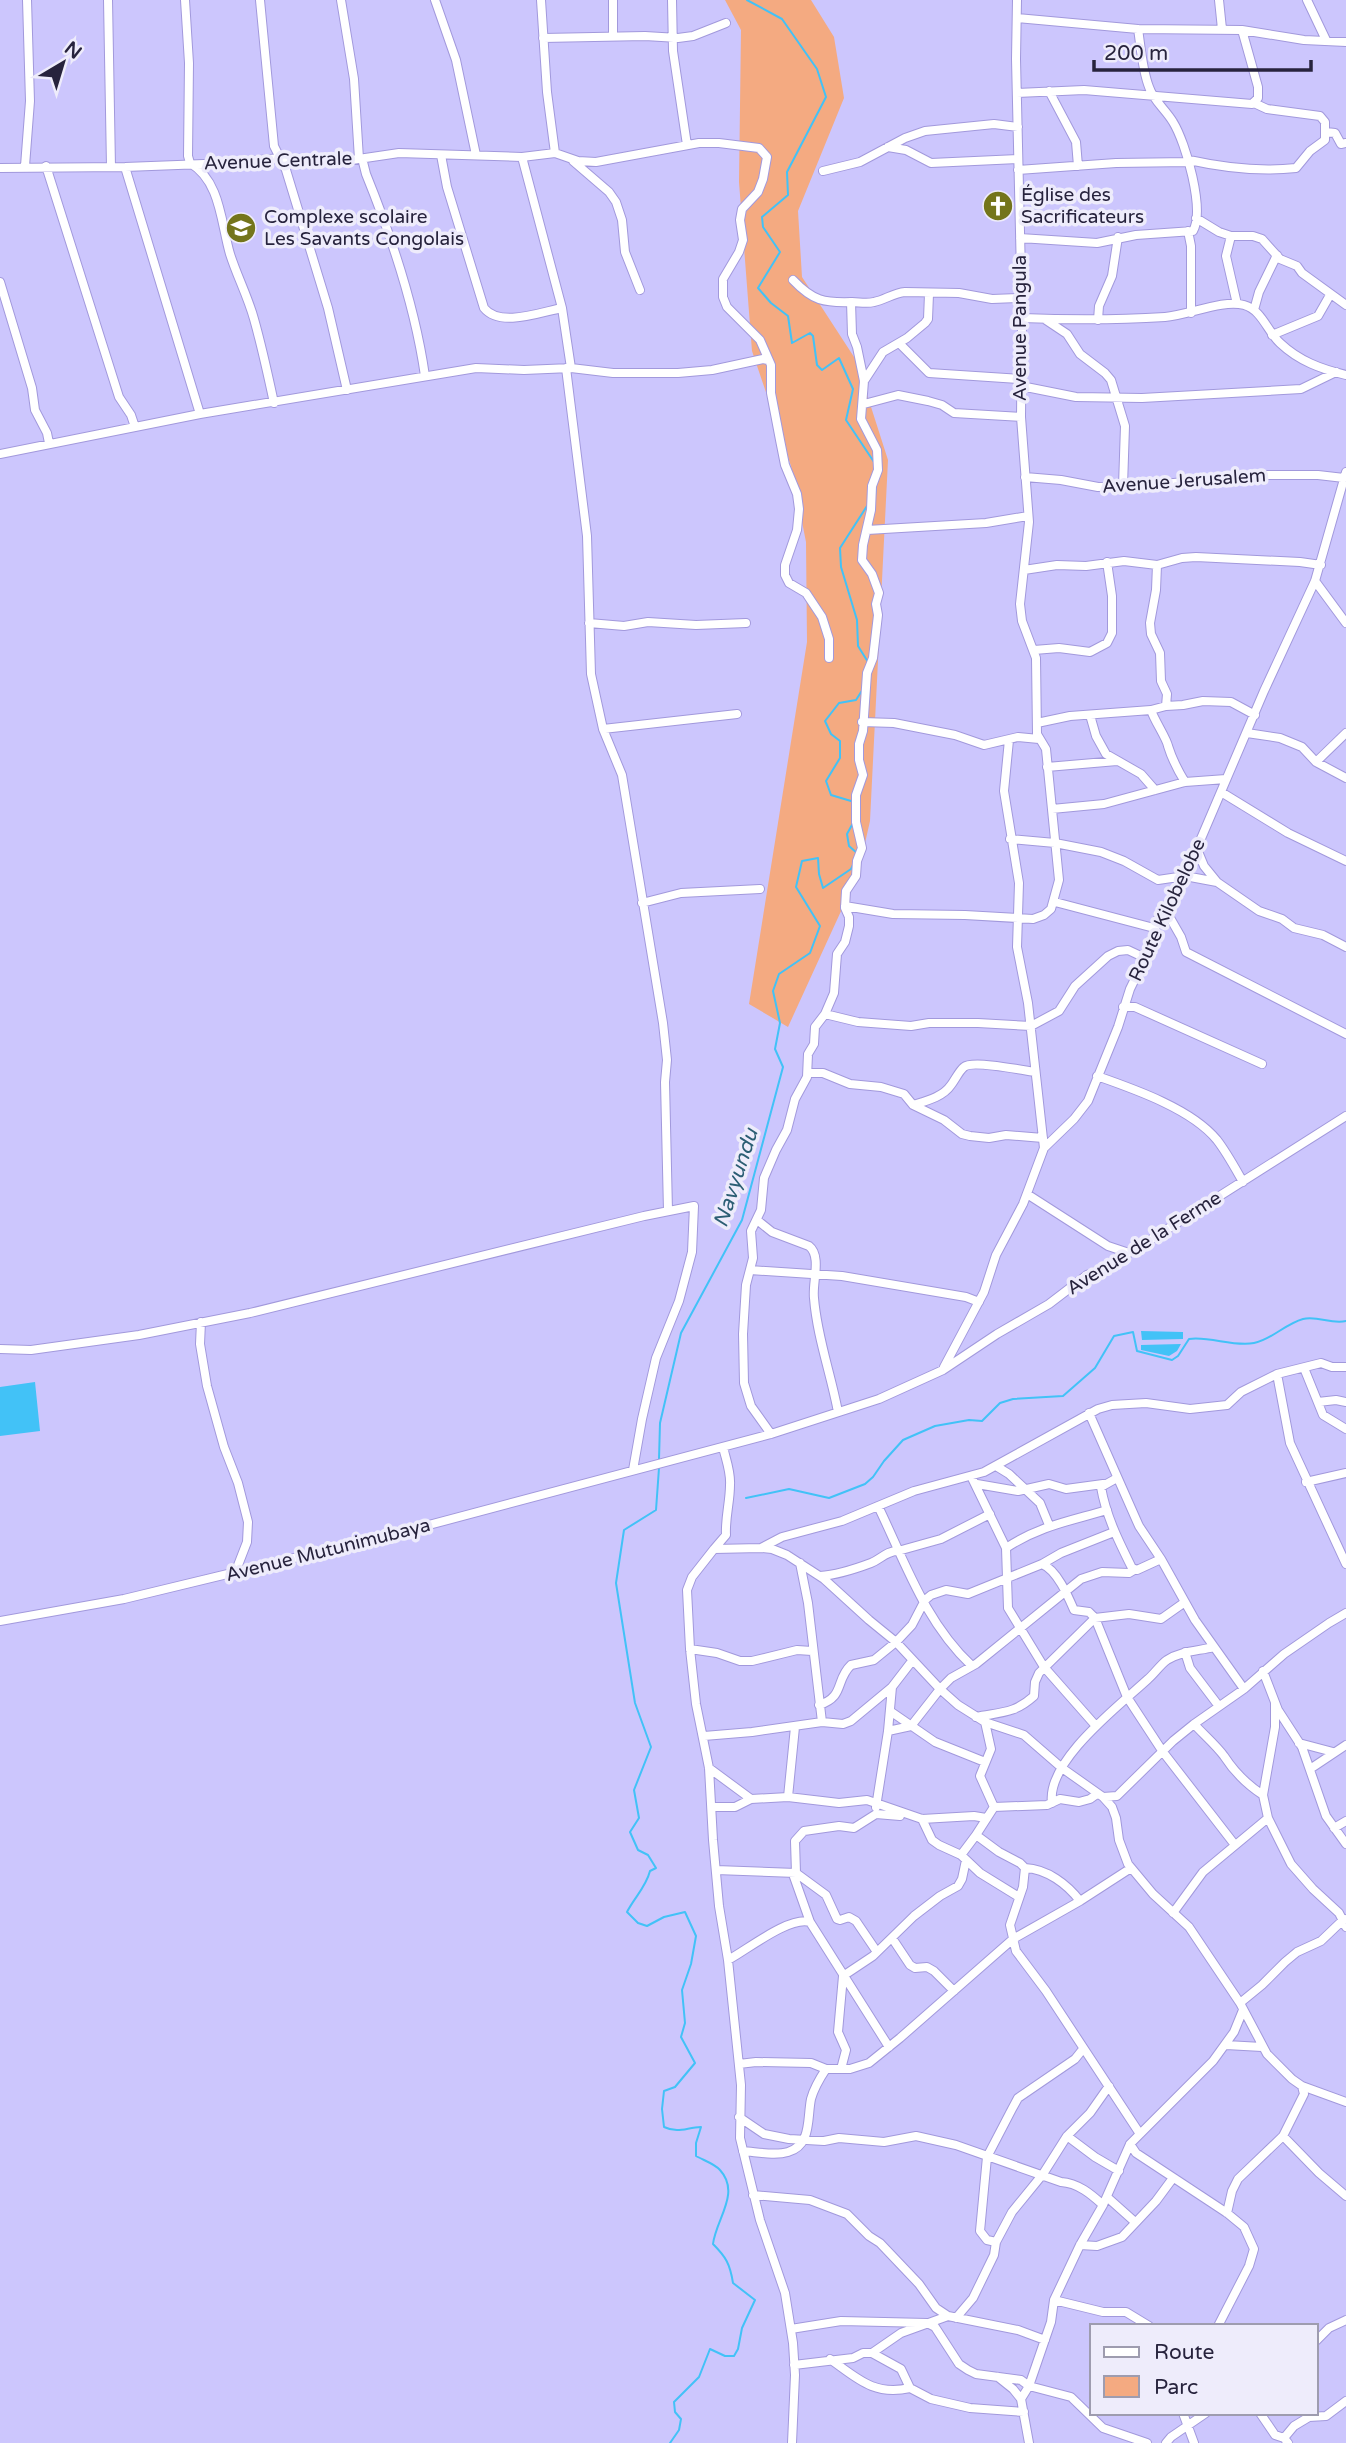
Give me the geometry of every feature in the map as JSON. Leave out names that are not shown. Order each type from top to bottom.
[{"type":"street","points":[[25,166],[30,101],[27,0]]},
{"type":"street","points":[[108,0],[111,167]]},
{"type":"street","points":[[185,0],[189,63],[187,152],[190,163],[202,172],[216,198],[231,255],[254,318],[274,403]]},
{"type":"street","points":[[260,0],[274,146],[286,170],[328,308],[347,390]]},
{"type":"street","points":[[341,0],[351,54],[360,159],[405,283],[425,376]]},
{"type":"street","points":[[435,0],[456,61],[476,155]]},
{"type":"street","points":[[541,0],[547,92],[555,153],[587,163],[687,145],[719,143],[756,146],[766,155],[766,166],[758,192],[742,209],[741,245],[721,284],[724,302],[760,340],[772,369],[771,393],[780,440],[799,509],[797,530],[785,565],[785,575],[789,583],[806,593],[822,617],[829,639],[829,658]]},
{"type":"street","points":[[613,0],[613,36]]},
{"type":"street","points":[[672,0],[672,36],[687,145]]},
{"type":"street","name":"Avenue Pangula","points":[[1017,0],[1021,417],[1029,535],[1020,613],[1034,650]]},
{"type":"street","points":[[1219,0],[1222,29]]},
{"type":"street","points":[[1307,0],[1326,40]]},
{"type":"street","points":[[1017,18],[1138,29],[1242,30],[1304,40],[1346,42]]},
{"type":"street","points":[[544,38],[693,36],[726,23]]},
{"type":"street","points":[[1020,238],[1097,243],[1118,237],[1188,232],[1195,228],[1189,161],[1174,124],[1152,95],[1146,78],[1138,29]]},
{"type":"street","points":[[1242,30],[1258,87],[1258,98],[1254,103]]},
{"type":"street","points":[[1017,93],[1084,90],[1161,98],[1254,103],[1267,109],[1320,116],[1325,122],[1326,132],[1325,140],[1310,151],[1296,168],[1236,170],[1189,161],[1018,170]]},
{"type":"street","points":[[1049,91],[1076,142],[1078,166]]},
{"type":"street","points":[[823,171],[860,162],[925,131],[994,124],[1018,127]]},
{"type":"street","points":[[1326,132],[1335,133],[1341,144],[1346,143]]},
{"type":"street","points":[[888,147],[906,150],[931,163],[1018,159]]},
{"type":"street","name":"Avenue Centrale","points":[[0,168],[125,167],[280,158],[322,161],[399,153],[522,157],[555,153]]},
{"type":"street","points":[[442,156],[447,187],[484,308],[495,316],[513,317],[562,309]]},
{"type":"street","points":[[522,157],[562,309],[587,536],[591,674],[603,729],[622,775],[655,972],[667,1060],[665,1082],[668,1210]]},
{"type":"street","points":[[568,157],[609,192],[615,202],[622,220],[625,252],[640,290]]},
{"type":"street","points":[[46,166],[119,397],[131,415],[135,427]]},
{"type":"street","points":[[125,167],[200,414]]},
{"type":"street","points":[[1196,218],[1213,230],[1231,236],[1258,236],[1283,261],[1297,266],[1302,273],[1346,305]]},
{"type":"street","points":[[1188,232],[1191,246],[1191,313]]},
{"type":"street","points":[[1231,236],[1226,256],[1237,304]]},
{"type":"street","points":[[1098,320],[1099,306],[1112,276],[1118,237]]},
{"type":"street","points":[[1254,310],[1259,292],[1277,255]]},
{"type":"street","points":[[793,280],[821,301],[840,304],[870,303],[896,293],[960,293],[992,299],[1021,298]]},
{"type":"street","points":[[0,282],[32,388],[35,410],[49,443]]},
{"type":"street","points":[[864,381],[883,352],[920,329],[928,319],[929,294]]},
{"type":"street","points":[[1272,335],[1318,316],[1331,295]]},
{"type":"street","points":[[771,1434],[751,1406],[744,1383],[743,1334],[746,1285],[753,1251],[751,1231],[763,1200],[764,1178],[788,1130],[794,1099],[808,1073],[808,1054],[814,1044],[815,1027],[825,1014],[836,986],[837,954],[845,942],[849,926],[845,905],[846,891],[856,876],[857,861],[862,848],[856,822],[855,801],[863,775],[859,760],[862,722],[867,673],[873,658],[879,593],[863,560],[872,510],[872,486],[878,470],[877,450],[861,419],[864,381],[852,334],[851,302]]},
{"type":"street","points":[[1022,318],[1098,320],[1191,313],[1237,304],[1254,310],[1272,335],[1298,358],[1346,375]]},
{"type":"street","points":[[1043,319],[1067,334],[1080,354],[1111,380],[1125,426],[1123,486]]},
{"type":"street","points":[[899,343],[929,373],[1021,382],[1076,397],[1287,391],[1301,389],[1336,372]]},
{"type":"street","points":[[0,454],[200,414],[486,367],[524,370],[568,368],[613,373],[696,372],[768,360]]},
{"type":"street","points":[[864,404],[898,396],[942,405],[954,413],[1021,417]]},
{"type":"street","name":"Avenue Jerusalem","points":[[1025,477],[1098,487],[1263,475],[1345,475]]},
{"type":"street","name":"Route Kilobelobe","points":[[943,1370],[979,1302],[996,1255],[1014,1223],[1044,1148],[1082,1111],[1088,1101],[1118,1027],[1123,1007],[1145,958],[1154,928],[1185,876],[1315,581],[1345,475]]},
{"type":"street","points":[[867,530],[986,523],[1028,516]]},
{"type":"street","points":[[1024,570],[1132,561],[1157,565],[1175,559],[1195,557],[1321,565]]},
{"type":"street","points":[[845,905],[893,915],[1033,919],[1051,909],[1059,880],[1046,749],[1039,739],[1037,723],[1034,650],[1059,648],[1090,652],[1107,643],[1112,633],[1112,596],[1107,562]]},
{"type":"street","points":[[1157,565],[1150,623],[1160,653],[1161,681],[1167,694],[1166,706]]},
{"type":"street","points":[[1315,581],[1346,622]]},
{"type":"street","points":[[589,623],[624,626],[648,622],[696,625],[746,623]]},
{"type":"street","points":[[1037,723],[1203,701],[1228,701],[1255,715]]},
{"type":"street","points":[[1151,710],[1168,745],[1170,757],[1185,782]]},
{"type":"street","points":[[603,729],[737,714]]},
{"type":"street","points":[[1090,715],[1100,745],[1106,754],[1141,774],[1155,790]]},
{"type":"street","points":[[862,722],[894,723],[956,735],[980,745],[1018,737],[1039,739]]},
{"type":"street","points":[[1247,733],[1280,738],[1301,747],[1317,762],[1346,778]]},
{"type":"street","points":[[1317,762],[1346,733]]},
{"type":"street","points":[[1009,740],[1004,791],[1010,839],[1018,873],[1017,947],[1031,1026],[1044,1148]]},
{"type":"street","points":[[1047,768],[1117,761]]},
{"type":"street","points":[[1052,809],[1095,806],[1185,782],[1226,779]]},
{"type":"street","points":[[1221,792],[1288,833],[1346,861]]},
{"type":"street","points":[[1010,839],[1055,843],[1101,852],[1158,880],[1185,876],[1217,882]]},
{"type":"street","points":[[1197,849],[1204,866],[1217,882],[1259,911],[1282,919],[1294,928],[1323,934],[1346,947]]},
{"type":"street","points":[[642,903],[681,893],[760,889]]},
{"type":"street","points":[[1055,902],[1154,928]]},
{"type":"street","points":[[1165,909],[1186,952],[1346,1034]]},
{"type":"street","points":[[825,1014],[858,1021],[911,1026],[929,1023],[1031,1026],[1059,1011],[1075,986],[1118,951],[1128,950],[1145,958]]},
{"type":"street","points":[[1123,1007],[1135,1007],[1262,1064]]},
{"type":"street","points":[[913,1105],[930,1100],[948,1089],[961,1069],[969,1065],[1003,1066],[1035,1072]]},
{"type":"street","points":[[808,1073],[823,1073],[850,1084],[904,1094],[913,1105],[944,1120],[962,1134],[989,1138],[1006,1135],[1043,1138]]},
{"type":"street","points":[[1097,1076],[1169,1104],[1203,1127],[1216,1139],[1243,1182]]},
{"type":"street","name":"Avenue de la Ferme","points":[[771,1434],[879,1399],[943,1370],[1049,1304],[1087,1275],[1129,1253],[1346,1116]]},
{"type":"street","points":[[1027,1194],[1108,1246],[1129,1253]]},
{"type":"street","points":[[0,1349],[31,1350],[139,1335],[250,1313],[668,1210],[694,1206],[692,1252],[679,1301],[656,1358],[633,1470]]},
{"type":"street","points":[[757,1220],[772,1232],[814,1250],[816,1257],[813,1298],[838,1412]]},
{"type":"street","points":[[750,1270],[814,1273],[878,1281],[979,1302]]},
{"type":"street","points":[[201,1322],[200,1344],[207,1385],[248,1522],[247,1542],[234,1573]]},
{"type":"street","points":[[761,1548],[782,1537],[833,1524],[914,1491],[971,1476],[996,1466],[1089,1413],[1112,1405],[1146,1403],[1190,1409],[1227,1405],[1241,1392],[1277,1374],[1321,1363],[1332,1367],[1346,1367]]},
{"type":"street","points":[[1304,1368],[1323,1415],[1346,1429]]},
{"type":"street","points":[[1277,1374],[1290,1443],[1346,1564]]},
{"type":"street","points":[[1318,1402],[1336,1399],[1346,1402]]},
{"type":"street","points":[[1089,1413],[1139,1526],[1185,1602],[1244,1689]]},
{"type":"street","name":"Avenue Mutunimubaya","points":[[0,1621],[92,1605],[234,1573],[547,1495],[771,1434]]},
{"type":"street","points":[[723,1447],[730,1483],[726,1535],[692,1577],[687,1590],[690,1649],[696,1704],[709,1768],[716,1870],[739,2064],[743,2151],[753,2195],[785,2293],[791,2329],[794,2365],[792,2443]]},
{"type":"street","points":[[996,1466],[1009,1474],[1040,1503],[1049,1525]]},
{"type":"street","points":[[1306,1482],[1346,1473]]},
{"type":"street","points":[[971,1476],[1006,1548],[1008,1608],[1045,1667],[1096,1726]]},
{"type":"street","points":[[977,1484],[1009,1490],[1024,1490],[1049,1484],[1066,1489],[1103,1484],[1117,1478]]},
{"type":"street","points":[[1103,1484],[1101,1487],[1114,1532],[1134,1570]]},
{"type":"street","points":[[878,1506],[923,1604],[962,1657],[972,1666]]},
{"type":"street","points":[[1006,1548],[1025,1535],[1049,1525],[1063,1524],[1107,1510]]},
{"type":"street","points":[[820,1576],[834,1575],[874,1562],[891,1551],[941,1539],[990,1514]]},
{"type":"street","points":[[820,1705],[831,1701],[850,1665],[874,1660],[897,1642],[912,1625],[930,1595],[946,1590],[968,1594],[1114,1532]]},
{"type":"street","points":[[726,1535],[740,1547]]},
{"type":"street","points":[[714,1549],[772,1549],[800,1563],[820,1576],[897,1642],[940,1689],[976,1717],[1024,1735],[1100,1796],[1112,1807],[1119,1840],[1131,1868],[1153,1894],[1189,1927],[1241,2006],[1262,2047],[1302,2086],[1346,2102]]},
{"type":"street","points":[[888,1731],[911,1726],[951,1678],[972,1666],[1081,1579],[1102,1572],[1129,1573],[1161,1559]]},
{"type":"street","points":[[800,1563],[808,1603],[822,1722]]},
{"type":"street","points":[[1042,1564],[1048,1566],[1066,1592],[1074,1610],[1089,1612],[1095,1618],[1127,1696],[1163,1752],[1235,1845]]},
{"type":"street","points":[[976,1717],[1019,1709],[1034,1696],[1036,1678],[1045,1667],[1095,1618],[1129,1614],[1161,1619],[1185,1602]]},
{"type":"street","points":[[994,1807],[1052,1803],[1060,1800],[1079,1802],[1100,1796],[1117,1796],[1172,1741],[1218,1705],[1244,1689],[1263,1671],[1346,1613]]},
{"type":"street","points":[[1052,1803],[1052,1789],[1062,1768],[1096,1726],[1127,1696],[1166,1661],[1185,1652],[1214,1647]]},
{"type":"street","points":[[690,1649],[717,1653],[740,1661],[752,1661],[797,1650],[813,1651]]},
{"type":"street","points":[[1185,1652],[1190,1668],[1218,1705]]},
{"type":"street","points":[[704,1736],[822,1722],[843,1724],[851,1721],[892,1687],[912,1661]]},
{"type":"street","points":[[1021,2399],[1029,2386],[1051,2322],[1054,2300],[1105,2201],[1130,2144],[1226,2045],[1241,2006],[1297,1952],[1321,1941],[1345,1922],[1291,1864],[1268,1818],[1263,1795],[1275,1727],[1275,1703],[1263,1671]]},
{"type":"street","points":[[876,1814],[892,1687]]},
{"type":"street","points":[[1275,1703],[1299,1743],[1318,1797],[1334,1828],[1346,1844]]},
{"type":"street","points":[[890,1711],[935,1741],[985,1762]]},
{"type":"street","points":[[985,1722],[991,1749],[980,1776],[994,1807]]},
{"type":"street","points":[[1194,1724],[1223,1755],[1228,1765],[1263,1795]]},
{"type":"street","points":[[788,1797],[795,1727]]},
{"type":"street","points":[[1299,1743],[1334,1752]]},
{"type":"street","points":[[1310,1769],[1346,1745]]},
{"type":"street","points":[[709,1768],[751,1799]]},
{"type":"street","points":[[1116,1818],[1124,1791]]},
{"type":"street","points":[[712,1807],[735,1807],[751,1799],[788,1797],[830,1803],[855,1800],[877,1802],[922,1819],[974,1816],[986,1818]]},
{"type":"street","points":[[841,2068],[846,2050],[838,2032],[843,1976],[877,1952],[914,1916],[958,1886],[962,1879],[963,1857],[994,1807]]},
{"type":"street","points":[[889,2047],[810,1923],[794,1874],[795,1841],[804,1831],[839,1826],[854,1828],[876,1814],[910,1815]]},
{"type":"street","points":[[1173,1913],[1203,1872],[1268,1818]]},
{"type":"street","points":[[922,1819],[932,1840],[963,1857],[980,1873],[1019,1897]]},
{"type":"street","points":[[1334,1828],[1346,1821]]},
{"type":"street","points":[[975,1835],[1026,1868],[1059,1880],[1080,1902]]},
{"type":"street","points":[[1026,1868],[1023,1887],[1010,1925],[1016,1951],[1140,2134]]},
{"type":"street","points":[[739,2064],[811,2063],[826,2069],[858,2067],[869,2063],[1013,1939],[1080,1902],[1131,1868]]},
{"type":"street","points":[[716,1870],[794,1874],[826,1895],[837,1919],[849,1917],[856,1922],[877,1952]]},
{"type":"street","points":[[728,1960],[785,1927],[799,1921],[810,1923]]},
{"type":"street","points":[[892,1938],[909,1965],[915,1968],[927,1967],[934,1971],[954,1991]]},
{"type":"street","points":[[1226,2045],[1262,2047]]},
{"type":"street","points":[[996,2242],[987,2240],[980,2231],[987,2157],[1018,2098],[1075,2059],[1083,2049]]},
{"type":"street","points":[[743,2151],[792,2151],[808,2134],[814,2091],[826,2069]]},
{"type":"street","points":[[872,2353],[901,2333],[952,2317],[973,2298],[994,2255],[996,2242],[1012,2212],[1043,2174],[1067,2136],[1090,2113],[1109,2086]]},
{"type":"street","points":[[1227,2213],[1231,2191],[1238,2179],[1283,2136],[1304,2094],[1302,2086]]},
{"type":"street","points":[[740,2117],[764,2134],[803,2140],[824,2141],[839,2138],[884,2142],[916,2136],[956,2144],[1061,2182],[1069,2182],[1105,2201],[1135,2222]]},
{"type":"street","points":[[1067,2136],[1094,2157],[1119,2171]]},
{"type":"street","points":[[1283,2136],[1346,2196]]},
{"type":"street","points":[[1130,2144],[1136,2153],[1244,2227],[1254,2249],[1249,2266],[1218,2324]]},
{"type":"street","points":[[1080,2245],[1097,2246],[1122,2237],[1173,2179]]},
{"type":"street","points":[[753,2195],[810,2200],[847,2214],[880,2243],[919,2284],[936,2308],[952,2317],[1018,2330],[1045,2340]]},
{"type":"street","points":[[1054,2300],[1103,2312],[1126,2312],[1146,2324]]},
{"type":"street","points":[[1318,2339],[1329,2328],[1346,2320]]},
{"type":"street","points":[[791,2329],[841,2321],[927,2323],[943,2336],[959,2364],[976,2374],[1021,2380],[1029,2386],[1070,2397],[1103,2428],[1147,2443]]},
{"type":"street","points":[[794,2365],[872,2353],[901,2369],[910,2388],[931,2399],[970,2408],[1024,2412]]},
{"type":"street","points":[[830,2359],[863,2384],[893,2392],[910,2388]]},
{"type":"street","points":[[998,2377],[1021,2399],[1029,2443]]},
{"type":"street","points":[[1261,2415],[1275,2435],[1286,2440],[1294,2426],[1309,2417],[1326,2416],[1346,2401]]},
{"type":"street","points":[[1183,2415],[1194,2443]]},
{"type":"street","points":[[1166,2443],[1203,2415]]},
{"type":"green space","points":[[725,0],[811,0],[834,37],[844,98],[798,211],[802,277],[856,360],[888,460],[870,821],[858,874],[788,1027],[749,1004],[807,642],[806,542],[791,466],[752,351],[739,182],[741,30]]},
{"type":"water","points":[[1141,1331],[1183,1332],[1183,1339],[1142,1340]]},
{"type":"water","points":[[1181,1344],[1177,1351],[1169,1356],[1141,1350],[1141,1345]]},
{"type":"water","points":[[35,1382],[40,1431],[0,1436],[0,1387]]},
{"type":"waterway","name":"Navyundu","points":[[747,0],[782,19],[817,69],[826,97],[787,172],[788,195],[762,217],[763,227],[780,252],[758,288],[788,316],[792,343],[810,333],[813,336],[817,365],[822,370],[839,358],[853,389],[846,420],[874,462]]},
{"type":"waterway","name":"Navyundu","points":[[875,496],[876,485]]},
{"type":"waterway","name":"Navyundu","points":[[867,506],[840,548],[841,567],[857,620],[858,646],[868,662]]},
{"type":"waterway","name":"Navyundu","points":[[851,801],[831,795],[826,781],[840,758],[840,741],[831,734],[825,721],[839,703],[856,700],[863,689]]},
{"type":"waterway","name":"Navyundu","points":[[853,823],[847,834],[849,846],[858,854]]},
{"type":"waterway","name":"Navyundu","points":[[659,1459],[660,1423],[681,1333],[742,1220],[783,1067],[775,1049],[780,1023],[773,991],[779,974],[810,953],[820,926],[796,887],[802,861],[818,858],[823,888],[853,865]]},
{"type":"waterway","points":[[746,1498],[789,1489],[829,1498],[865,1484],[903,1440],[935,1426],[969,1420],[982,1421],[1000,1403],[1013,1399],[1063,1396],[1095,1368],[1114,1336],[1133,1332],[1137,1351],[1172,1360],[1178,1356],[1189,1339],[1246,1344],[1266,1339],[1303,1319],[1346,1321]]},
{"type":"waterway","name":"Navyundu","points":[[659,1468],[656,1510],[624,1530],[616,1583],[635,1703],[651,1747],[634,1790],[639,1818],[630,1832],[638,1850],[648,1855],[656,1868],[650,1871],[627,1912],[638,1923],[647,1926],[664,1917],[685,1912],[696,1936],[691,1964],[682,1990],[685,2023],[681,2037],[695,2063],[675,2087],[664,2091],[664,2127],[679,2130],[701,2127],[696,2143],[696,2156],[718,2168],[726,2179],[728,2188],[726,2206],[713,2244],[727,2261],[733,2283],[755,2300],[742,2328],[734,2356],[725,2356],[710,2349],[699,2377],[674,2402],[675,2412],[681,2419],[679,2430],[670,2443]]},
{"type":"place","name":"Église des Sacrificateurs","points":[[998,206]]},
{"type":"place","name":"Complexe scolaire Les Savants Congolais","points":[[241,228]]}]
